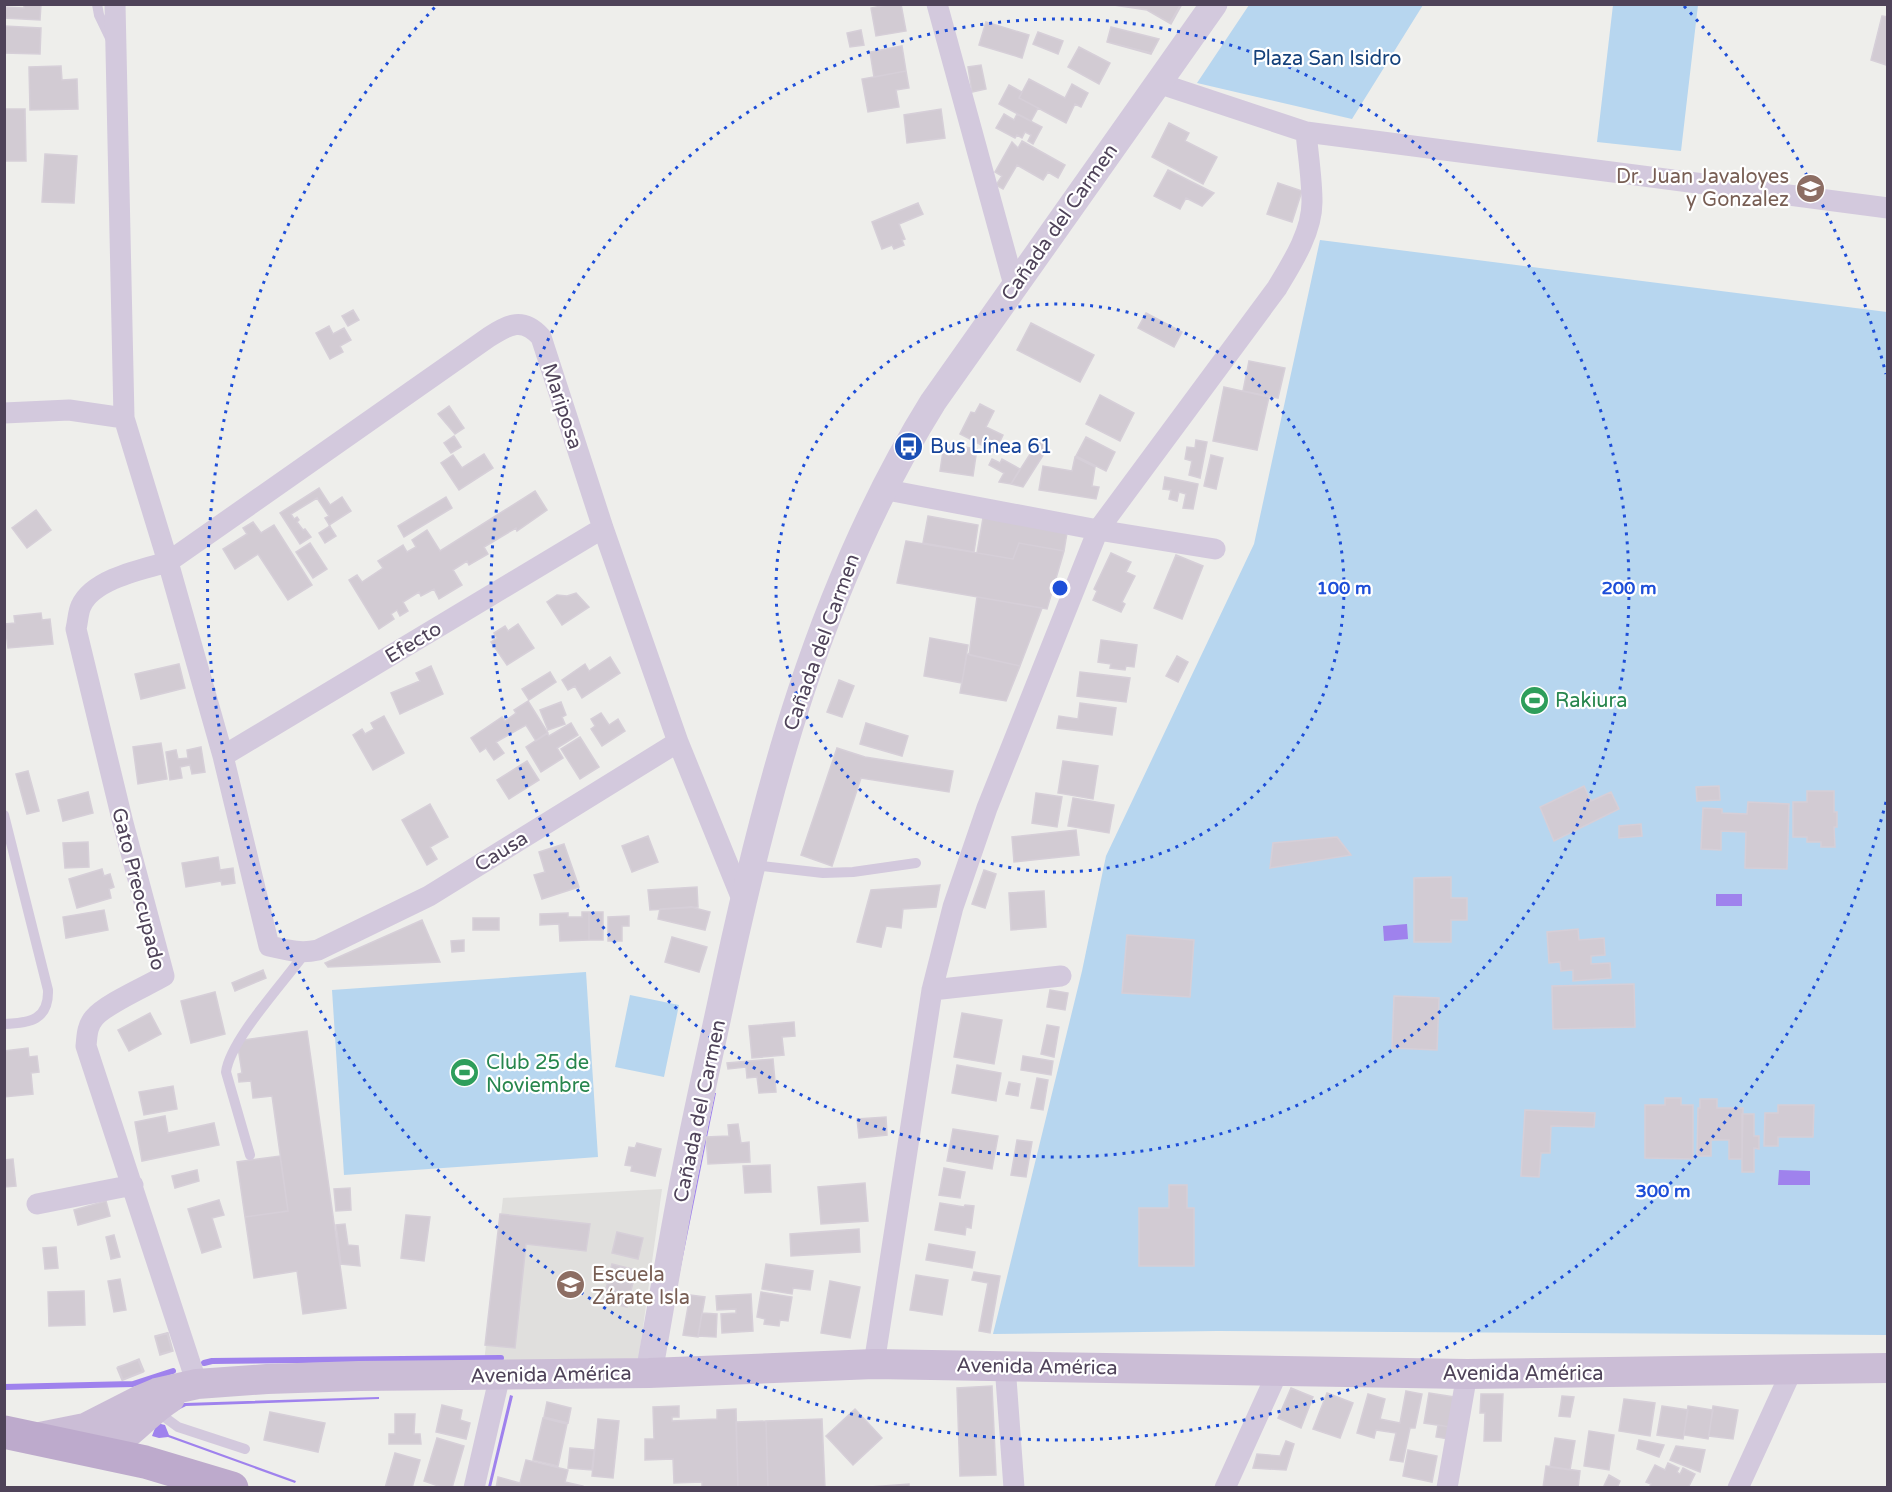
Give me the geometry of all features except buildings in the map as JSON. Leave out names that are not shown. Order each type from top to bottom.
[{"type":"main road","name":"Avenida América","points":[[20,1435],[85,1428],[157,1393],[192,1385],[359,1376],[649,1373],[874,1364],[1279,1369],[1467,1374],[1887,1368]]},
{"type":"main road","points":[[97,1451],[134,1430],[154,1409],[192,1385]]},
{"type":"main road","points":[[20,1435],[145,1462],[232,1488]]},
{"type":"street","points":[[116,4],[124,418],[168,561],[222,756],[269,946],[290,952],[311,951]]},
{"type":"street","points":[[937,4],[1014,285]]},
{"type":"street","name":"Cañada del Carmen","points":[[649,1373],[685,1171],[742,899],[772,786],[828,611],[882,489],[905,446],[1014,285],[1214,4]]},
{"type":"street","points":[[1158,83],[1306,132],[1887,208]]},
{"type":"street","points":[[874,1364],[932,990],[953,907],[987,808],[1098,530],[1277,288],[1295,258],[1312,204],[1306,132]]},
{"type":"street","name":"Mariposa","points":[[168,561],[504,327],[516,324],[525,325],[534,330],[541,337],[603,528],[678,742],[742,899]]},
{"type":"street","points":[[4,413],[69,410],[124,418]]},
{"type":"street","points":[[882,489],[1098,530],[1215,549]]},
{"type":"street","name":"Efecto","points":[[222,756],[603,528]]},
{"type":"street","name":"Gato Preocupado","points":[[168,561],[114,578],[89,595],[81,605],[76,629],[123,823],[164,976],[107,1008],[94,1018],[87,1031],[86,1046],[133,1185],[192,1385]]},
{"type":"street","name":"Causa","points":[[311,951],[429,896],[678,742]]},
{"type":"street","points":[[932,990],[1061,976]]},
{"type":"street","points":[[37,1204],[133,1185]]},
{"type":"street","points":[[1005,1365],[1014,1488]]},
{"type":"street","points":[[1225,1488],[1279,1369]]},
{"type":"street","points":[[1738,1488],[1792,1370]]},
{"type":"street","points":[[1447,1488],[1467,1374]]},
{"type":"street","points":[[474,1488],[500,1375]]},
{"type":"lane","points":[[97,4],[109,38],[116,43]]},
{"type":"lane","points":[[4,815],[48,990],[48,1002],[43,1013],[36,1018],[20,1023],[4,1024]]},
{"type":"lane","points":[[751,864],[823,873],[853,872],[916,863]]},
{"type":"lane","points":[[250,1155],[226,1072],[227,1064],[242,1037],[311,951]]},
{"type":"lane","points":[[154,1409],[178,1426],[245,1449]]},
{"type":"shaded area","points":[[1716,894],[1742,894],[1742,906],[1716,906]]},
{"type":"shaded area","points":[[1407,924],[1408,939],[1384,941],[1383,926]]},
{"type":"shaded area","points":[[715,1093],[678,1281],[668,1322]]},
{"type":"shaded area","points":[[1779,1170],[1810,1171],[1810,1185],[1778,1185]]},
{"type":"shaded area","name":"Escuela Zárate Isla","points":[[662,1189],[637,1371],[483,1371],[503,1198]]},
{"type":"shaded area","points":[[510,1395],[513,1396],[491,1487],[488,1487]]},
{"type":"shaded area","points":[[379,1397],[379,1399],[186,1406],[174,1412],[181,1403]]},
{"type":"shaded area","points":[[157,1423],[165,1425],[169,1435],[296,1481],[295,1483],[168,1437],[152,1436]]},
{"type":"green space","name":"Plaza San Isidro","points":[[1249,5],[1423,5],[1352,119],[1197,83]]},
{"type":"green space","points":[[1613,5],[1698,5],[1681,151],[1597,142]]},
{"type":"green space","name":"Rakiura","points":[[1320,240],[1887,312],[1887,1335],[1217,1331],[993,1334],[1082,971],[1106,856],[1254,544]]},
{"type":"green space","name":"Club 25 de Noviembre","points":[[586,972],[598,1157],[344,1175],[332,990]]},
{"type":"green space","points":[[630,995],[679,1005],[664,1077],[615,1067]]},
{"type":"waterway","points":[[204,1363],[212,1361],[501,1358]]},
{"type":"waterway","points":[[4,1387],[133,1384],[173,1371]]},
{"type":"place","name":"Dr. Juan Javaloyes y Gonzalez","points":[[1810,188]]},
{"type":"place","name":"Bus Línea 61","points":[[909,446]]},
{"type":"place","name":"Rakiura","points":[[1534,700]]},
{"type":"place","name":"Club 25 de Noviembre","points":[[465,1073]]},
{"type":"place","name":"Escuela Zárate Isla","points":[[571,1285]]}]
